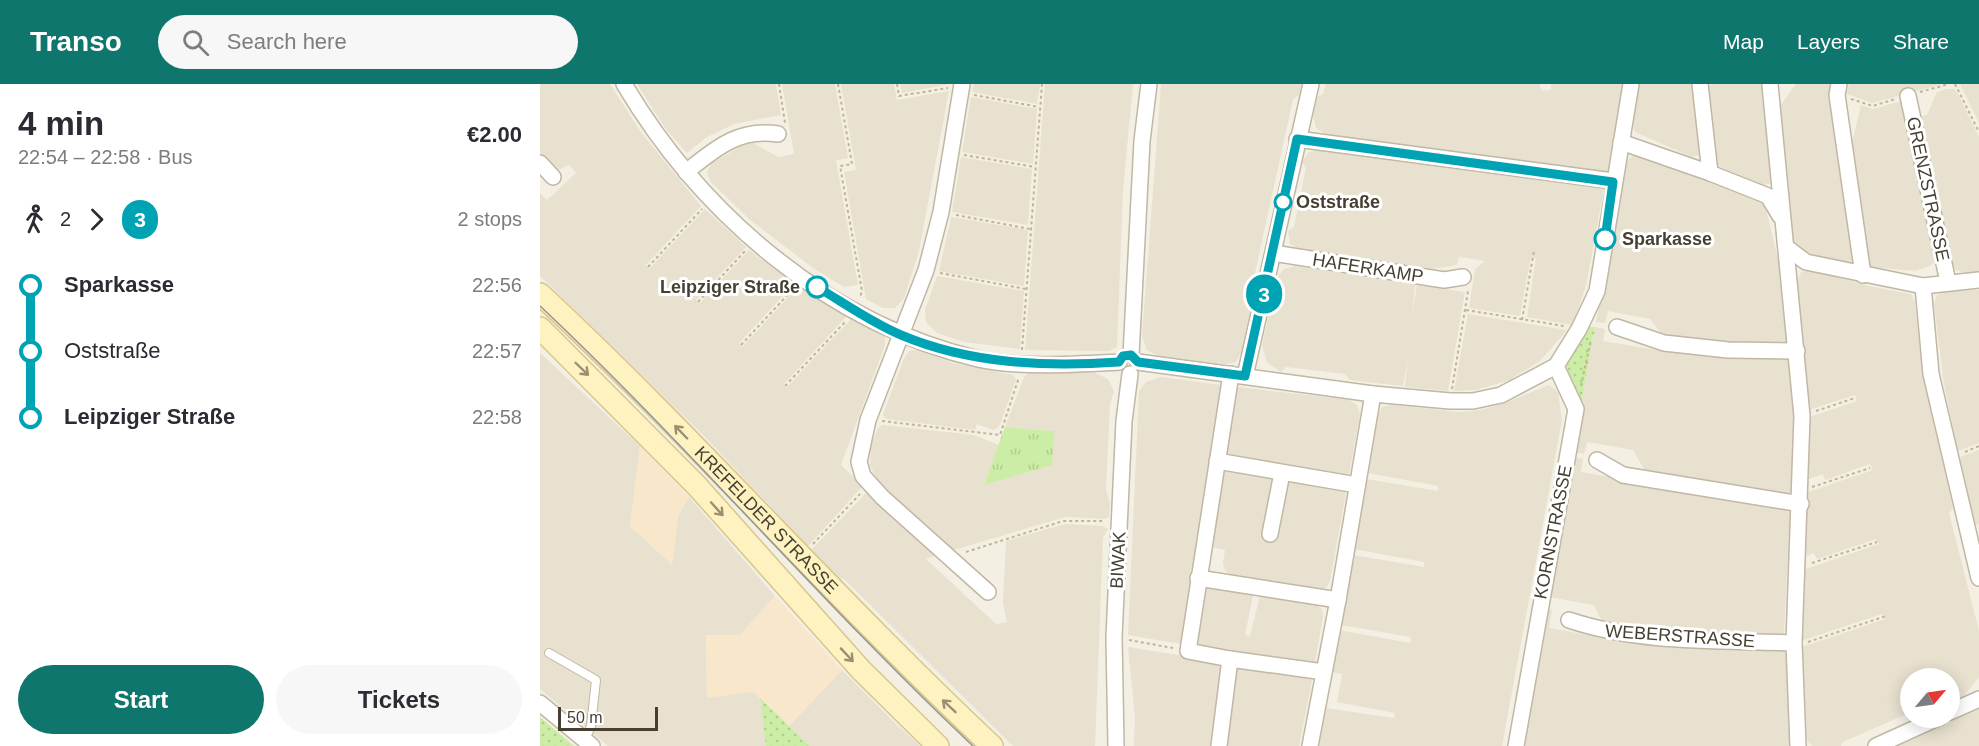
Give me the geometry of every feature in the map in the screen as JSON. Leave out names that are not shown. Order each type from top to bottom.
[{"type":"main road","name":"KREFELDER STRASSE","points":[[540,294],[632,382],[858,618],[992,746]]},
{"type":"main road","name":"KREFELDER STRASSE","points":[[540,328],[689,478],[853,662],[938,746]]},
{"type":"street","points":[[624,84],[686,172],[710,200],[754,241],[803,278],[901,335],[980,359],[1021,363],[1129,363],[1238,375],[1373,394],[1450,401],[1473,401],[1501,395],[1556,366],[1586,332],[1597,291],[1613,182],[1631,84]]},
{"type":"street","name":"BIWAK","points":[[1116,746],[1114,637],[1124,421],[1142,141],[1149,84]]},
{"type":"street","points":[[1311,84],[1273,253],[1238,375],[1217,461],[1188,651],[1324,672]]},
{"type":"street","points":[[1700,84],[1710,173]]},
{"type":"street","points":[[1770,85],[1802,416],[1801,497],[1795,569],[1794,643],[1798,746]]},
{"type":"street","points":[[961,88],[942,212],[926,270],[868,420],[859,462],[863,476],[988,592]]},
{"type":"street","points":[[1838,89],[1863,275]]},
{"type":"street","name":"GRENZSTRASSE","points":[[1908,96],[1948,282]]},
{"type":"street","points":[[686,172],[723,143],[759,131],[778,134]]},
{"type":"street","points":[[1297,139],[1613,182]]},
{"type":"street","points":[[1620,141],[1768,196],[1782,219]]},
{"type":"street","points":[[540,163],[553,177]]},
{"type":"street","name":"GRENZSTRASSE","points":[[1786,247],[1806,262],[1923,286],[1979,280]]},
{"type":"street","name":"HAFERKAMP","points":[[1273,253],[1444,280],[1463,277]]},
{"type":"street","name":"GRENZSTRASSE","points":[[1923,286],[1931,374],[1979,578]]},
{"type":"street","points":[[1617,327],[1664,343],[1728,350],[1797,351]]},
{"type":"street","points":[[1556,366],[1576,409]]},
{"type":"street","points":[[1310,746],[1338,600],[1373,394]]},
{"type":"street","name":"KORNSTRASSE","points":[[1516,746],[1539,602],[1576,409]]},
{"type":"street","points":[[1596,460],[1623,475],[1801,497]]},
{"type":"street","points":[[1217,461],[1357,485]]},
{"type":"street","points":[[1270,534],[1282,473]]},
{"type":"street","points":[[1198,578],[1338,600]]},
{"type":"street","name":"WEBERSTRASSE","points":[[1569,620],[1603,632],[1672,638],[1794,643]]},
{"type":"street","points":[[1219,746],[1230,658]]},
{"type":"street","points":[[1960,708],[1979,699]]},
{"type":"street","points":[[540,703],[589,743]]},
{"type":"street","points":[[1878,746],[1916,728]]},
{"type":"lane","points":[[549,653],[596,680],[589,743]]},
{"type":"path","points":[[778,134],[785,127],[779,84]]},
{"type":"path","points":[[785,386],[856,310],[862,291],[840,166],[852,164],[838,84]]},
{"type":"path","points":[[897,84],[899,96],[961,88],[1039,107]]},
{"type":"path","points":[[868,420],[1000,435],[1017,385],[1021,363],[1042,84]]},
{"type":"path","points":[[1956,84],[1979,132]]},
{"type":"path","points":[[950,153],[1035,167]]},
{"type":"path","points":[[648,267],[710,200]]},
{"type":"path","points":[[942,212],[1031,229]]},
{"type":"path","points":[[698,302],[754,241]]},
{"type":"path","points":[[1522,320],[1534,251]]},
{"type":"path","points":[[926,270],[1026,288]]},
{"type":"path","points":[[1450,401],[1469,294],[1463,277]]},
{"type":"path","points":[[741,345],[803,278]]},
{"type":"path","points":[[1466,310],[1586,332],[1576,409]]},
{"type":"path","points":[[1802,416],[1855,398]]},
{"type":"path","points":[[1801,497],[1870,468]]},
{"type":"path","points":[[811,546],[870,483]]},
{"type":"path","points":[[949,558],[1063,521],[1120,522]]},
{"type":"path","points":[[1795,569],[1876,542]]},
{"type":"path","points":[[1794,643],[1806,643],[1886,616]]},
{"type":"path","points":[[1114,637],[1188,651]]},
{"type":"shaded area","points":[[540,84],[610,84],[640,131],[701,206],[646,265],[649,269],[705,209],[746,247],[696,300],[699,304],[749,250],[794,284],[739,343],[742,347],[799,286],[847,316],[783,385],[786,388],[852,318],[881,332],[885,337],[885,345],[841,465],[863,486],[808,546],[707,439],[540,276],[540,193],[547,200],[576,173],[569,165],[558,170],[540,155]]},
{"type":"shaded area","points":[[637,84],[776,84],[781,115],[734,124],[707,137],[687,153],[665,128]]},
{"type":"shaded area","points":[[782,84],[835,84],[848,158],[836,160],[858,285],[844,287],[813,268],[749,219],[710,181],[707,173],[711,164],[741,146],[753,143],[778,157],[794,154]]},
{"type":"shaded area","points":[[841,84],[894,84],[897,100],[949,91],[919,251],[904,298],[895,308],[883,308],[866,299],[844,172],[856,170]]},
{"type":"shaded area","points":[[900,84],[950,84],[902,93]]},
{"type":"shaded area","points":[[974,84],[1040,84],[1037,104],[972,92]]},
{"type":"shaded area","points":[[1045,84],[1133,84],[1123,191],[1117,347],[1109,351],[1025,350]]},
{"type":"shaded area","points":[[1161,84],[1302,84],[1299,95],[1293,99],[1255,273],[1259,278],[1242,351],[1236,362],[1223,365],[1160,357],[1147,350],[1142,336]]},
{"type":"shaded area","points":[[1326,84],[1540,84],[1541,91],[1551,90],[1551,84],[1623,84],[1607,174],[1327,135],[1316,128],[1313,115],[1317,97],[1323,94]]},
{"type":"shaded area","points":[[1639,84],[1695,84],[1701,155],[1692,157],[1635,132],[1632,125]]},
{"type":"shaded area","points":[[1714,84],[1764,84],[1773,183],[1764,185],[1718,166],[1713,160],[1703,87]]},
{"type":"shaded area","points":[[1796,84],[1832,84],[1856,251],[1853,261],[1843,263],[1799,250],[1791,241],[1775,113]]},
{"type":"shaded area","points":[[1849,84],[1943,84],[1872,103],[1847,94]]},
{"type":"shaded area","points":[[1960,84],[1979,84],[1979,123]]},
{"type":"shaded area","points":[[1954,89],[1958,94],[1979,137],[1979,271],[1966,273],[1956,270],[1949,260],[1917,118],[1927,115],[1937,92]]},
{"type":"shaded area","points":[[971,97],[1037,109],[1033,164],[962,152]]},
{"type":"shaded area","points":[[1905,100],[1936,257],[1932,265],[1915,271],[1870,267],[1865,258],[1847,141],[1853,139],[1861,105],[1873,109]]},
{"type":"shaded area","points":[[1321,150],[1604,189],[1586,286],[1572,325],[1527,317],[1536,258],[1531,257],[1520,316],[1469,308],[1475,269],[1485,261],[1459,257],[1457,265],[1427,270],[1301,251],[1290,244],[1288,231],[1294,227],[1306,168],[1302,162],[1309,152]]},
{"type":"shaded area","points":[[1634,154],[1765,205],[1781,272],[1787,342],[1781,345],[1666,340],[1650,319],[1608,311],[1605,323],[1596,322],[1625,163]]},
{"type":"shaded area","points":[[961,157],[1032,169],[1028,225],[952,212]]},
{"type":"shaded area","points":[[951,217],[1028,230],[1024,286],[939,271]]},
{"type":"shaded area","points":[[1295,266],[1415,285],[1412,316],[1417,285],[1465,292],[1448,391],[1405,387],[1408,358],[1403,386],[1350,380],[1345,374],[1286,367],[1281,372],[1267,362],[1262,345],[1277,278],[1284,269]]},
{"type":"shaded area","points":[[1813,270],[1869,286],[1911,294],[1915,303],[1920,352],[1953,509],[1949,513],[1979,631],[1979,677],[1963,697],[1960,698],[1960,668],[1900,668],[1900,717],[1843,742],[1841,746],[1812,746],[1807,739],[1802,647],[1885,619],[1882,614],[1801,641],[1803,570],[1879,544],[1876,539],[1817,559],[1814,553],[1804,557],[1808,492],[1873,470],[1870,464],[1825,480],[1823,474],[1809,479],[1809,417],[1857,401],[1855,395],[1809,410],[1797,283],[1801,272]]},
{"type":"shaded area","points":[[937,276],[1024,291],[1020,349],[964,342],[937,333],[926,322],[925,310]]},
{"type":"shaded area","points":[[1979,290],[1979,443],[1958,451],[1944,384],[1934,304],[1937,295],[1946,291]]},
{"type":"shaded area","points":[[1468,314],[1567,330],[1540,361],[1510,380],[1476,390],[1454,391]]},
{"type":"shaded area","points":[[1595,327],[1605,329],[1603,341],[1657,350],[1788,356],[1791,362],[1795,443],[1794,487],[1790,493],[1784,495],[1646,473],[1633,450],[1587,442],[1584,454],[1573,452]]},
{"type":"shaded area","points":[[910,350],[919,350],[952,363],[1013,375],[1016,380],[999,427],[993,430],[977,424],[975,430],[886,419],[883,415],[904,358]]},
{"type":"shaded area","points":[[540,353],[640,446],[630,526],[672,564],[678,516],[689,497],[775,596],[740,635],[706,635],[707,697],[753,691],[760,698],[766,746],[608,746],[540,689]]},
{"type":"shaded area","points":[[1032,371],[1095,373],[1108,379],[1114,391],[1110,404],[1106,489],[1110,504],[1109,517],[1104,519],[1065,517],[951,551],[880,484],[870,466],[871,446],[878,428],[883,425],[974,435],[999,445],[984,484],[1054,431],[1005,427],[1024,377]]},
{"type":"shaded area","points":[[1161,377],[1221,385],[1224,389],[1186,645],[1128,635],[1139,391],[1146,382]]},
{"type":"shaded area","points":[[1549,385],[1558,392],[1562,420],[1502,746],[1318,746],[1325,708],[1394,718],[1395,713],[1337,702],[1342,674],[1332,672],[1339,630],[1410,643],[1411,637],[1340,625],[1353,555],[1424,567],[1424,562],[1354,549],[1366,479],[1438,491],[1438,486],[1368,473],[1378,415],[1382,407],[1392,405],[1460,412],[1480,410],[1500,405]]},
{"type":"shaded area","points":[[1239,387],[1349,400],[1357,405],[1360,414],[1349,474],[1344,478],[1228,459],[1224,452],[1234,391]]},
{"type":"shaded area","points":[[640,446],[689,497],[678,516],[672,565],[630,526]]},
{"type":"shaded area","points":[[1979,450],[1979,524],[1975,525],[1960,457]]},
{"type":"shaded area","points":[[1572,457],[1583,459],[1581,472],[1790,508],[1784,634],[1729,636],[1604,626],[1594,605],[1549,597]]},
{"type":"shaded area","points":[[1227,468],[1279,477],[1267,533],[1261,532],[1260,535],[1271,538],[1285,478],[1343,488],[1346,493],[1330,581],[1326,588],[1320,590],[1231,575],[1225,571],[1223,563],[1225,550],[1208,546],[1220,474]]},
{"type":"shaded area","points":[[868,491],[936,555],[926,559],[996,624],[1007,622],[1003,603],[1006,541],[1065,524],[1103,526],[1108,529],[1103,538],[1095,746],[1013,746],[843,578],[840,580],[811,550]]},
{"type":"shaded area","points":[[1201,586],[1253,595],[1245,635],[1250,636],[1260,596],[1316,605],[1322,609],[1323,617],[1315,662],[1310,666],[1191,646]]},
{"type":"shaded area","points":[[775,596],[842,670],[789,726],[753,692],[707,698],[706,635],[740,635]]},
{"type":"shaded area","points":[[1547,609],[1552,610],[1549,628],[1588,635],[1644,641],[1785,649],[1792,746],[1523,746]]},
{"type":"shaded area","points":[[1128,647],[1221,662],[1214,746],[1134,746],[1135,717]]},
{"type":"shaded area","points":[[1245,666],[1308,677],[1312,681],[1299,746],[1225,746],[1235,668]]},
{"type":"shaded area","points":[[842,670],[920,746],[810,746],[789,726]]},
{"type":"shaded area","points":[[1979,706],[1979,746],[1892,746],[1931,728],[1960,728],[1960,715]]},
{"type":"green space","points":[[1590,327],[1595,327],[1580,411],[1566,363]]},
{"type":"green space","points":[[1005,427],[1054,431],[1052,465],[984,485]]},
{"type":"green space","points":[[760,698],[810,746],[766,746]]},
{"type":"green space","points":[[540,717],[574,746],[540,746]]},
{"type":"tram line","points":[[540,306],[650,414],[863,638],[973,746]]},
{"type":"bus line","name":"3","points":[[817,287],[901,335],[980,359],[1021,363],[1096,363],[1119,362],[1123,356],[1131,355],[1138,362],[1245,376],[1297,139],[1613,182],[1605,239]]},
{"type":"place","name":"Oststraße","points":[[1283,202]]},
{"type":"place","name":"Sparkasse","points":[[1605,239]]},
{"type":"place","name":"Leipziger Straße","points":[[817,287]]}]
